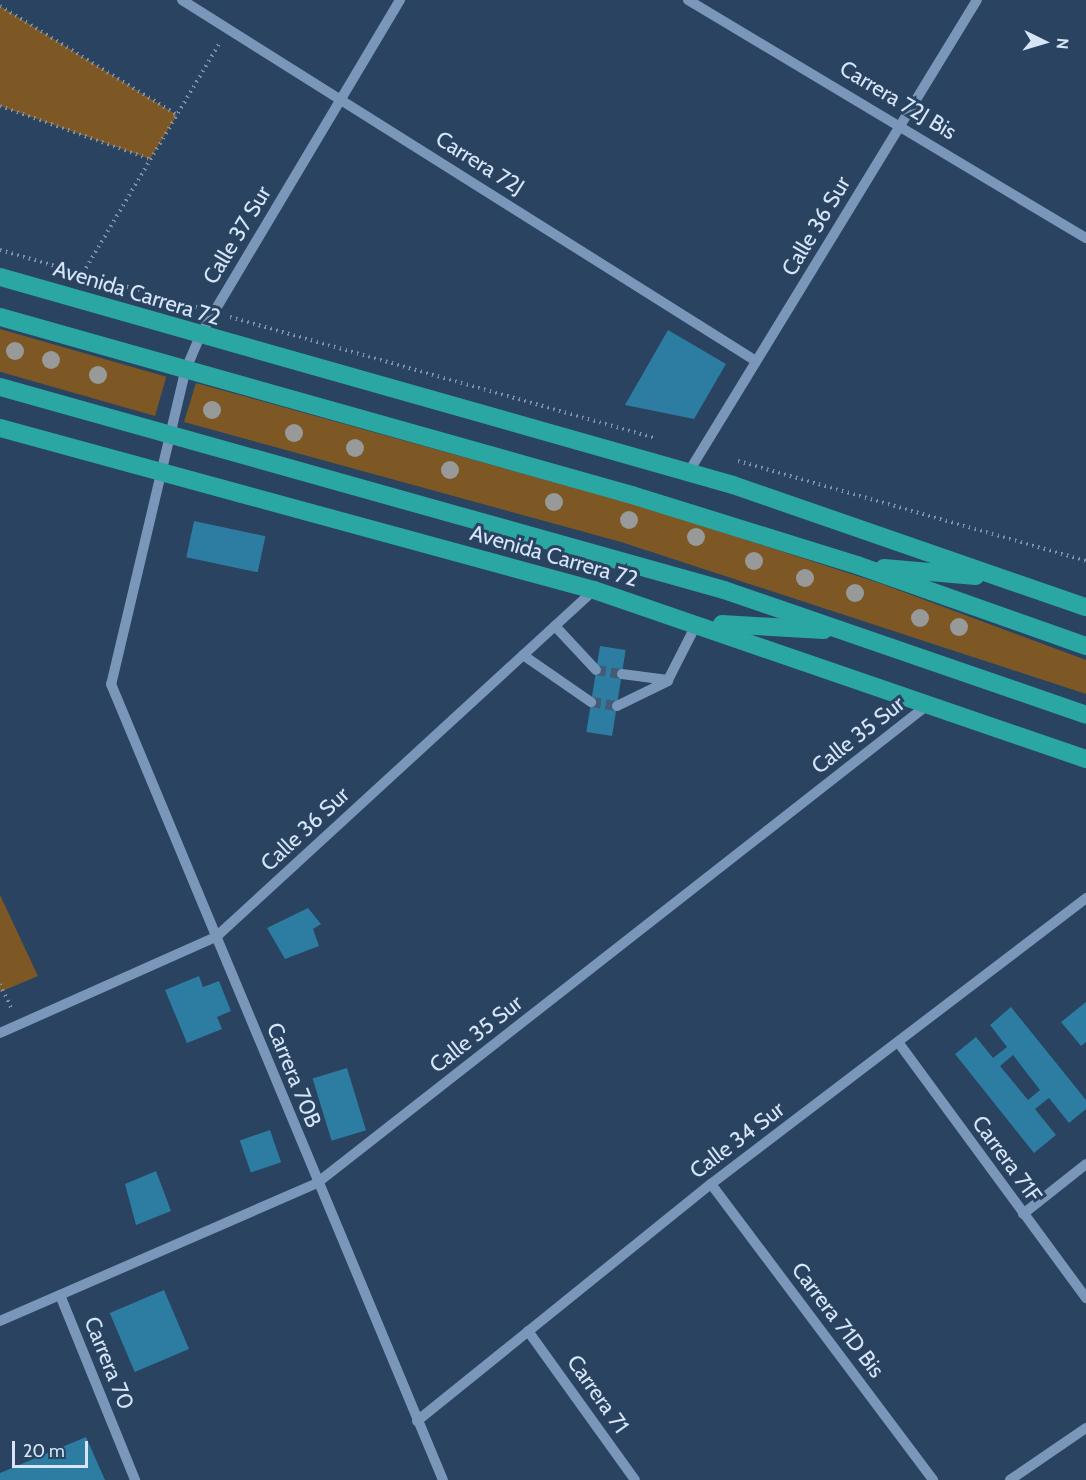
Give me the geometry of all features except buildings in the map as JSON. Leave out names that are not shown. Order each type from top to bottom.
[{"type":"highway","name":"Avenida Carrera 72","points":[[0,277],[200,336],[688,473],[1086,607]]},
{"type":"highway","points":[[0,317],[185,372],[622,492],[857,565],[1086,646]]},
{"type":"highway","name":"Avenida Carrera 72","points":[[0,387],[617,560],[852,631],[1086,715]]},
{"type":"highway","name":"Avenida Carrera 72","points":[[0,428],[594,590],[930,703],[1086,759]]},
{"type":"highway","points":[[857,565],[1004,579]]},
{"type":"highway","points":[[697,623],[852,631]]},
{"type":"street","name":"Carrera 72J","points":[[182,0],[341,98],[756,362]]},
{"type":"street","name":"Calle 37 Sur","points":[[111,684],[168,435],[185,372],[200,336],[400,0]]},
{"type":"street","name":"Carrera 72J Bis","points":[[688,0],[902,124],[1086,238]]},
{"type":"street","name":"Calle 36 Sur","points":[[688,473],[977,0]]},
{"type":"street","name":"Calle 36 Sur","points":[[0,1033],[216,938],[594,590]]},
{"type":"street","points":[[617,706],[668,680],[697,623]]},
{"type":"street","points":[[555,626],[596,670]]},
{"type":"street","points":[[523,655],[591,702]]},
{"type":"street","points":[[622,674],[668,680]]},
{"type":"street","name":"Carrera 70B","points":[[111,684],[317,1183],[443,1480]]},
{"type":"street","name":"Calle 35 Sur","points":[[0,1321],[317,1183],[930,703]]},
{"type":"street","name":"Calle 34 Sur","points":[[417,1421],[711,1184],[1086,897]]},
{"type":"street","name":"Carrera 71F","points":[[898,1042],[1086,1298]]},
{"type":"street","points":[[1023,1214],[1086,1164]]},
{"type":"street","name":"Carrera 71D Bis","points":[[711,1184],[933,1480]]},
{"type":"street","name":"Carrera 70","points":[[60,1295],[135,1480]]},
{"type":"street","name":"Carrera 71","points":[[528,1331],[635,1480]]},
{"type":"street","points":[[1010,1480],[1086,1428]]},
{"type":"path","points":[[0,6],[177,115]]},
{"type":"path","points":[[69,297],[228,28]]},
{"type":"path","points":[[0,106],[150,159]]},
{"type":"path","points":[[0,250],[668,441]]},
{"type":"path","points":[[702,451],[1086,561]]},
{"type":"path","points":[[0,984],[18,1025]]},
{"type":"shaded area","points":[[0,6],[177,115],[150,159],[0,106]]},
{"type":"shaded area","points":[[0,329],[166,377],[155,416],[0,372]]},
{"type":"shaded area","points":[[196,383],[651,509],[882,584],[1086,660],[1086,694],[621,542],[184,422]]},
{"type":"shaded area","points":[[0,895],[38,976],[0,992]]},
{"type":"tunnel","points":[[596,670],[622,674]]},
{"type":"tunnel","points":[[591,702],[617,706]]}]
